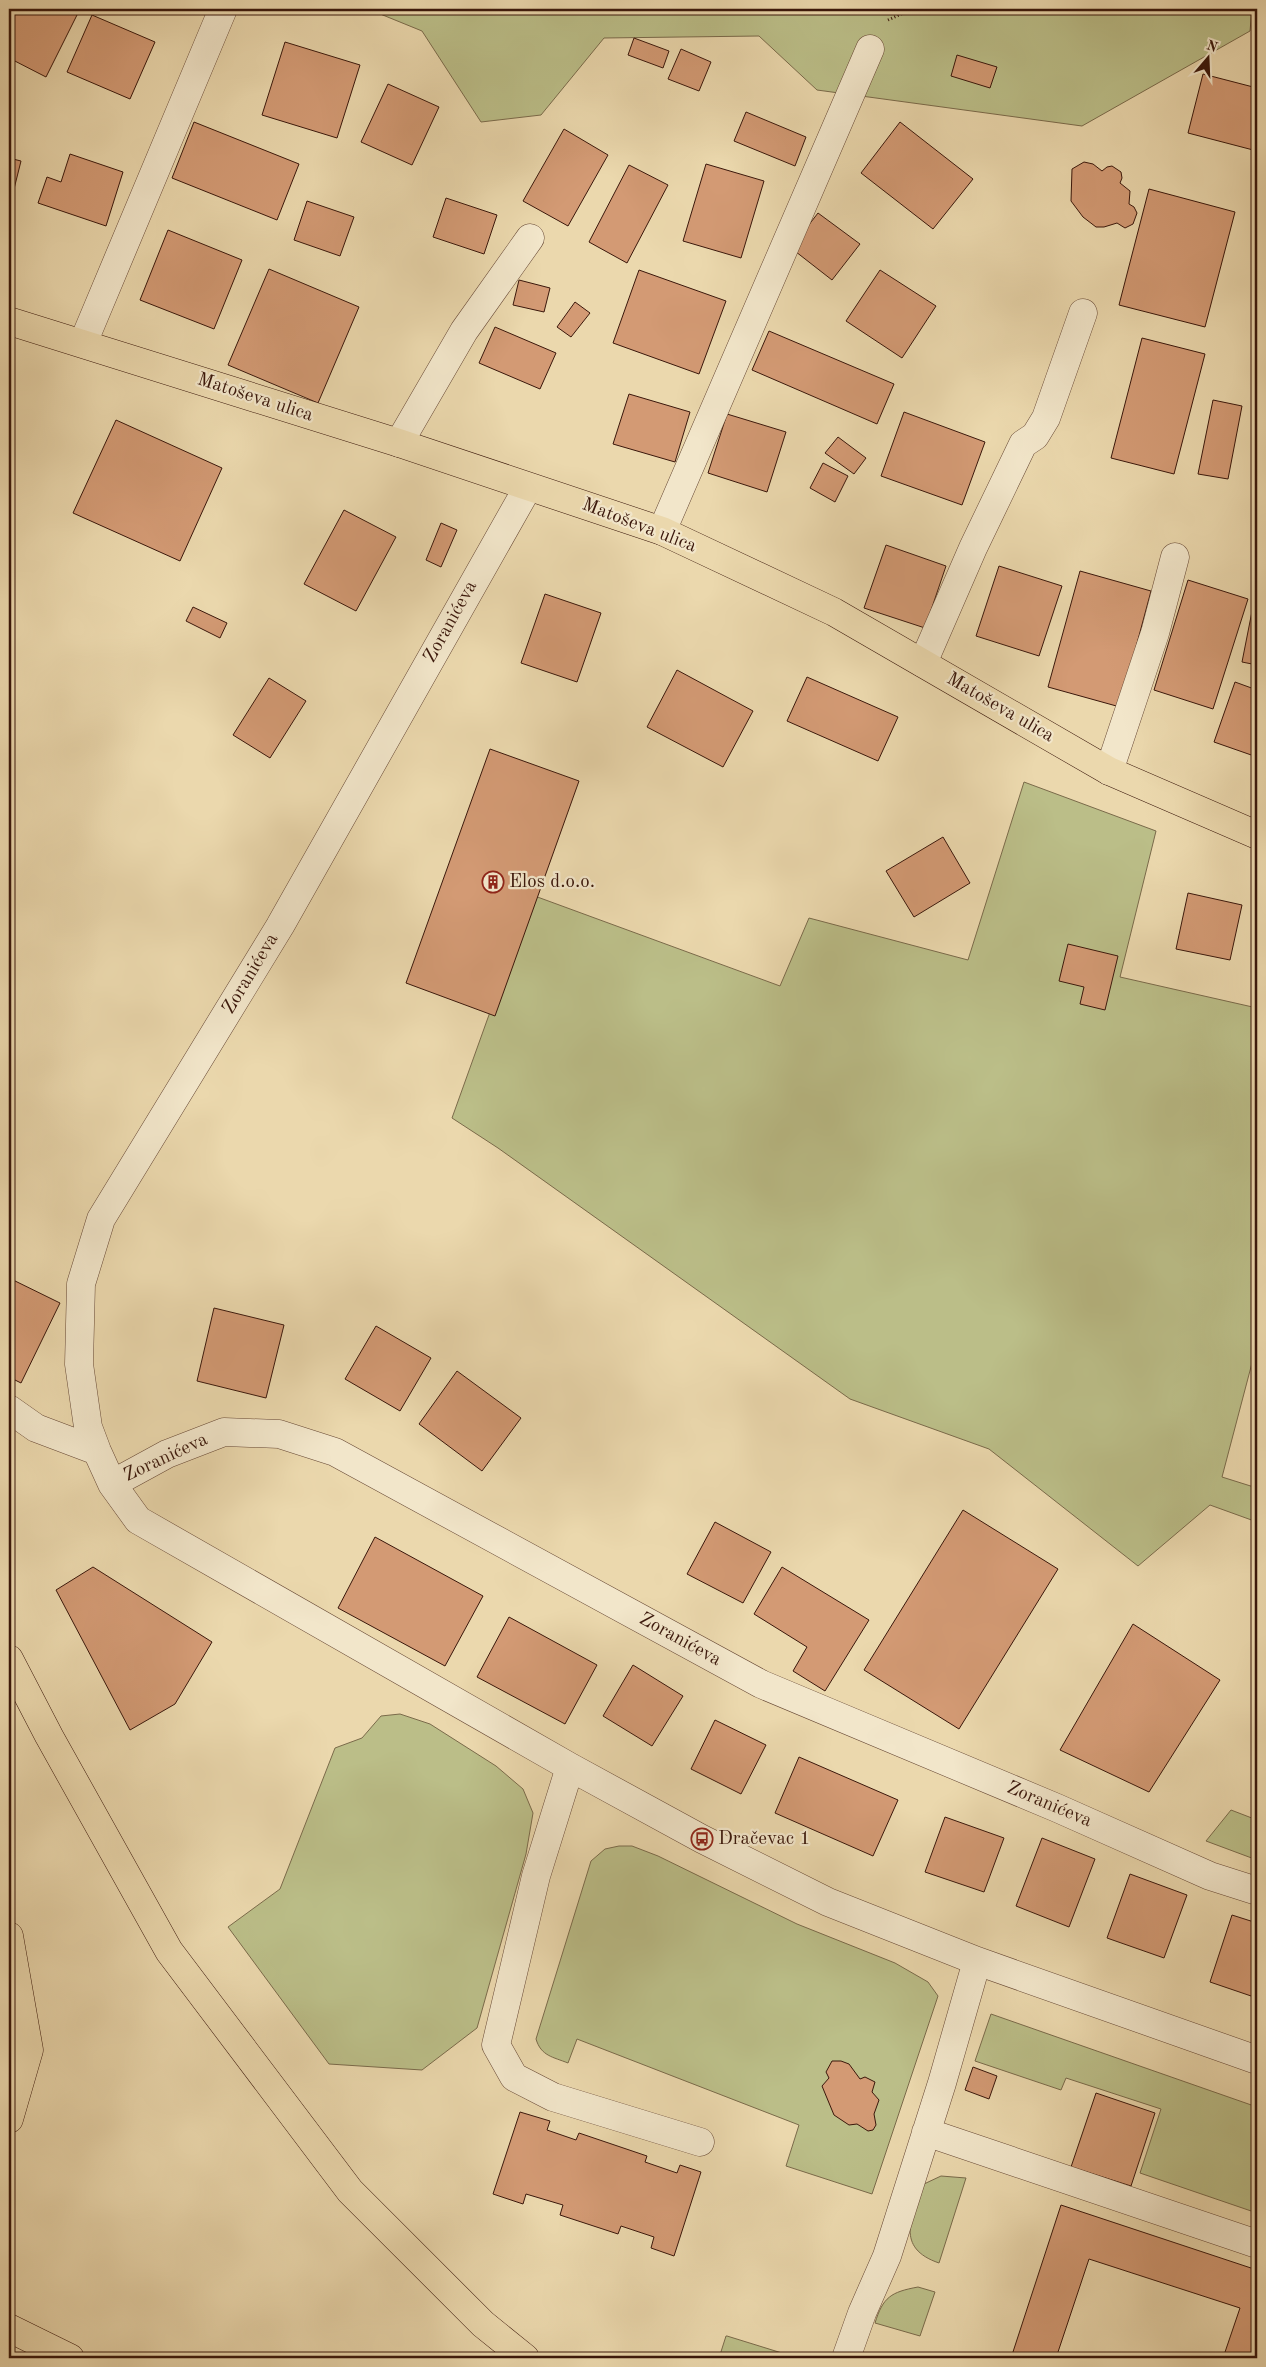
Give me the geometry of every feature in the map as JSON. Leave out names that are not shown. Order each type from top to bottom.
[{"type":"main road","name":"Matoševa ulica","points":[[9,321],[399,443],[662,531],[834,612],[1109,771],[1257,835]]},
{"type":"main road","points":[[9,1659],[49,1736],[169,1951],[350,2192],[483,2324],[525,2358]]},
{"type":"main road","points":[[9,1936],[29,2050],[9,2119]]},
{"type":"main road","points":[[9,2328],[70,2358]]},
{"type":"street","points":[[83,343],[223,9]]},
{"type":"street","points":[[662,531],[870,49]]},
{"type":"street","points":[[399,443],[464,331],[530,238]]},
{"type":"street","points":[[922,663],[1023,444],[1035,436],[1046,418],[1083,313]]},
{"type":"street","name":"Zoranićeva","points":[[528,487],[280,926],[101,1219],[81,1284],[79,1364],[88,1427],[97,1452],[112,1484],[138,1520],[570,1768]]},
{"type":"street","points":[[1109,771],[1155,633],[1175,557]]},
{"type":"street","points":[[9,1410],[36,1428],[97,1452]]},
{"type":"street","name":"Zoranićeva","points":[[112,1484],[167,1454],[224,1432],[278,1434],[335,1452],[761,1684],[1057,1808],[1210,1876],[1257,1891]]},
{"type":"street","points":[[700,2142],[553,2097],[514,2076],[496,2045],[536,1876],[570,1768],[702,1839],[828,1902],[977,1961],[1257,2060]]},
{"type":"street","points":[[846,2358],[862,2313],[887,2256],[977,1961]]},
{"type":"street","points":[[926,2132],[1257,2244]]},
{"type":"green space","points":[[368,9],[1252,9],[1250,31],[1082,126],[817,90],[759,36],[604,38],[541,115],[481,122],[422,31]]},
{"type":"green space","points":[[1024,782],[1156,831],[1120,977],[1257,1008],[1257,1344],[1222,1477],[1257,1488],[1257,1522],[1210,1505],[1138,1566],[989,1449],[850,1399],[498,1148],[452,1118],[532,895],[780,986],[809,918],[968,960]]},
{"type":"green space","points":[[400,1714],[430,1724],[496,1766],[523,1789],[533,1813],[526,1854],[477,2028],[422,2070],[329,2064],[228,1927],[280,1889],[335,1748],[362,1738],[381,1716]]},
{"type":"green space","points":[[1231,1810],[1257,1820],[1257,1860],[1206,1841]]},
{"type":"green space","points":[[632,1846],[658,1856],[797,1924],[895,1963],[928,1982],[938,1996],[872,2194],[786,2166],[799,2125],[577,2039],[568,2063],[548,2055],[538,2045],[536,2039],[591,1861],[605,1849]]},
{"type":"green space","points":[[991,2014],[1257,2107],[1257,2213],[1140,2173],[1161,2109],[1066,2078],[1061,2090],[975,2061]]},
{"type":"green space","points":[[941,2176],[966,2178],[939,2263],[925,2257],[916,2249],[911,2240],[910,2230],[911,2220],[924,2184]]},
{"type":"green space","points":[[918,2287],[935,2292],[920,2336],[875,2323],[881,2307],[889,2297],[901,2291]]},
{"type":"green space","points":[[727,2336],[798,2358],[719,2358]]},
{"type":"building","points":[[9,9],[80,9],[46,77],[9,58]]},
{"type":"building","points":[[92,15],[155,42],[130,99],[67,72]]},
{"type":"building","points":[[634,38],[669,51],[663,68],[628,55]]},
{"type":"building","points":[[285,42],[360,65],[337,138],[262,115]]},
{"type":"building","points":[[681,49],[711,62],[699,91],[668,79]]},
{"type":"building","points":[[957,55],[997,67],[990,88],[951,76]]},
{"type":"building","points":[[1203,74],[1257,88],[1257,151],[1188,133]]},
{"type":"building","points":[[388,84],[439,107],[412,165],[361,142]]},
{"type":"building","points":[[746,112],[806,137],[795,166],[734,141]]},
{"type":"building","points":[[194,122],[299,164],[277,220],[172,178]]},
{"type":"building","points":[[900,122],[973,179],[933,229],[861,173]]},
{"type":"building","points":[[564,129],[608,155],[568,226],[523,201]]},
{"type":"building","points":[[70,154],[123,172],[106,226],[38,203],[47,177],[61,182]]},
{"type":"building","points":[[9,158],[21,161],[9,209]]},
{"type":"building","points":[[1084,162],[1093,164],[1102,171],[1112,166],[1121,172],[1122,178],[1120,183],[1130,191],[1129,204],[1134,207],[1137,213],[1133,224],[1125,228],[1117,223],[1096,227],[1083,217],[1071,201],[1072,169]]},
{"type":"building","points":[[706,164],[764,181],[741,258],[683,241]]},
{"type":"building","points":[[629,165],[668,185],[627,263],[589,242]]},
{"type":"building","points":[[1149,189],[1235,212],[1205,327],[1119,305]]},
{"type":"building","points":[[446,198],[497,215],[484,254],[433,237]]},
{"type":"building","points":[[307,201],[354,217],[340,256],[294,240]]},
{"type":"building","points":[[818,213],[860,244],[832,280],[791,248]]},
{"type":"building","points":[[168,230],[242,260],[214,329],[140,300]]},
{"type":"building","points":[[269,269],[359,307],[318,403],[228,365]]},
{"type":"building","points":[[639,270],[726,301],[699,374],[613,343]]},
{"type":"building","points":[[880,270],[936,306],[902,358],[846,321]]},
{"type":"building","points":[[519,280],[550,288],[544,312],[513,305]]},
{"type":"building","points":[[575,302],[590,313],[571,337],[557,327]]},
{"type":"building","points":[[495,327],[556,353],[540,389],[479,363]]},
{"type":"building","points":[[769,331],[894,384],[877,424],[752,370]]},
{"type":"building","points":[[1142,338],[1205,354],[1174,474],[1111,458]]},
{"type":"building","points":[[629,394],[690,412],[675,462],[613,444]]},
{"type":"building","points":[[1213,400],[1242,406],[1228,479],[1198,474]]},
{"type":"building","points":[[904,412],[985,442],[962,505],[881,476]]},
{"type":"building","points":[[727,414],[786,432],[767,492],[708,473]]},
{"type":"building","points":[[116,420],[222,468],[180,561],[73,513]]},
{"type":"building","points":[[838,437],[866,458],[854,474],[825,453]]},
{"type":"building","points":[[823,463],[848,476],[835,502],[810,488]]},
{"type":"building","points":[[344,510],[396,537],[356,611],[304,584]]},
{"type":"building","points":[[441,523],[457,530],[441,567],[426,560]]},
{"type":"building","points":[[886,545],[946,566],[925,628],[864,608]]},
{"type":"building","points":[[999,566],[1062,586],[1039,656],[976,636]]},
{"type":"building","points":[[1080,571],[1151,591],[1120,707],[1048,687]]},
{"type":"building","points":[[1188,580],[1248,599],[1213,709],[1154,690]]},
{"type":"building","points":[[1257,586],[1257,665],[1242,662]]},
{"type":"building","points":[[545,594],[601,613],[577,682],[521,663]]},
{"type":"building","points":[[193,607],[227,623],[220,638],[186,621]]},
{"type":"building","points":[[677,670],[753,711],[723,767],[647,727]]},
{"type":"building","points":[[807,677],[898,717],[878,761],[787,721]]},
{"type":"building","points":[[269,678],[306,701],[270,758],[233,735]]},
{"type":"building","points":[[1235,682],[1257,690],[1257,757],[1214,742]]},
{"type":"building","name":"Elos d.o.o.","points":[[490,749],[579,781],[495,1016],[406,983]]},
{"type":"building","points":[[943,837],[970,883],[914,917],[886,871]]},
{"type":"building","points":[[1188,893],[1242,905],[1230,960],[1176,949]]},
{"type":"building","points":[[1068,944],[1118,956],[1105,1010],[1080,1004],[1084,987],[1059,981]]},
{"type":"building","points":[[9,1278],[60,1303],[21,1383],[9,1377]]},
{"type":"building","points":[[214,1308],[284,1325],[266,1398],[197,1381]]},
{"type":"building","points":[[376,1326],[431,1358],[400,1411],[345,1379]]},
{"type":"building","points":[[457,1371],[521,1418],[482,1471],[419,1424]]},
{"type":"building","points":[[963,1510],[1058,1569],[959,1729],[864,1670]]},
{"type":"building","points":[[715,1522],[771,1552],[743,1603],[687,1574]]},
{"type":"building","points":[[375,1537],[483,1596],[445,1666],[338,1608]]},
{"type":"building","points":[[93,1567],[212,1642],[175,1704],[130,1730],[56,1590]]},
{"type":"building","points":[[782,1567],[869,1620],[825,1691],[793,1671],[807,1647],[754,1614]]},
{"type":"building","points":[[509,1617],[597,1665],[565,1724],[477,1677]]},
{"type":"building","points":[[1133,1624],[1220,1680],[1149,1792],[1060,1750]]},
{"type":"building","points":[[633,1665],[683,1696],[652,1746],[603,1716]]},
{"type":"building","points":[[715,1720],[766,1745],[741,1794],[691,1769]]},
{"type":"building","points":[[799,1757],[898,1800],[873,1856],[775,1813]]},
{"type":"building","points":[[945,1817],[1004,1838],[984,1892],[925,1872]]},
{"type":"building","points":[[1042,1838],[1095,1859],[1069,1927],[1016,1906]]},
{"type":"building","points":[[1130,1874],[1187,1895],[1164,1958],[1107,1938]]},
{"type":"building","points":[[1232,1915],[1257,1923],[1257,1998],[1210,1982]]},
{"type":"building","points":[[832,2061],[841,2061],[849,2064],[860,2079],[865,2077],[875,2082],[872,2092],[879,2100],[874,2114],[876,2125],[873,2130],[868,2131],[857,2124],[849,2125],[834,2115],[822,2086],[829,2078],[826,2072]]},
{"type":"building","points":[[973,2067],[997,2076],[989,2099],[965,2090]]},
{"type":"building","points":[[1096,2093],[1155,2113],[1131,2186],[1071,2167]]},
{"type":"building","points":[[520,2112],[550,2121],[547,2130],[576,2140],[579,2133],[647,2156],[645,2162],[677,2173],[680,2165],[701,2172],[674,2256],[651,2248],[654,2237],[621,2226],[618,2234],[560,2215],[563,2205],[526,2194],[523,2204],[493,2194]]},
{"type":"building","points":[[1061,2205],[1257,2270],[1257,2358],[1223,2358],[1240,2308],[1089,2259],[1056,2358],[1011,2358]]},
{"type":"place","name":"Elos d.o.o.","points":[[493,882]]},
{"type":"place","name":"Dračevac 1","points":[[702,1839]]}]
